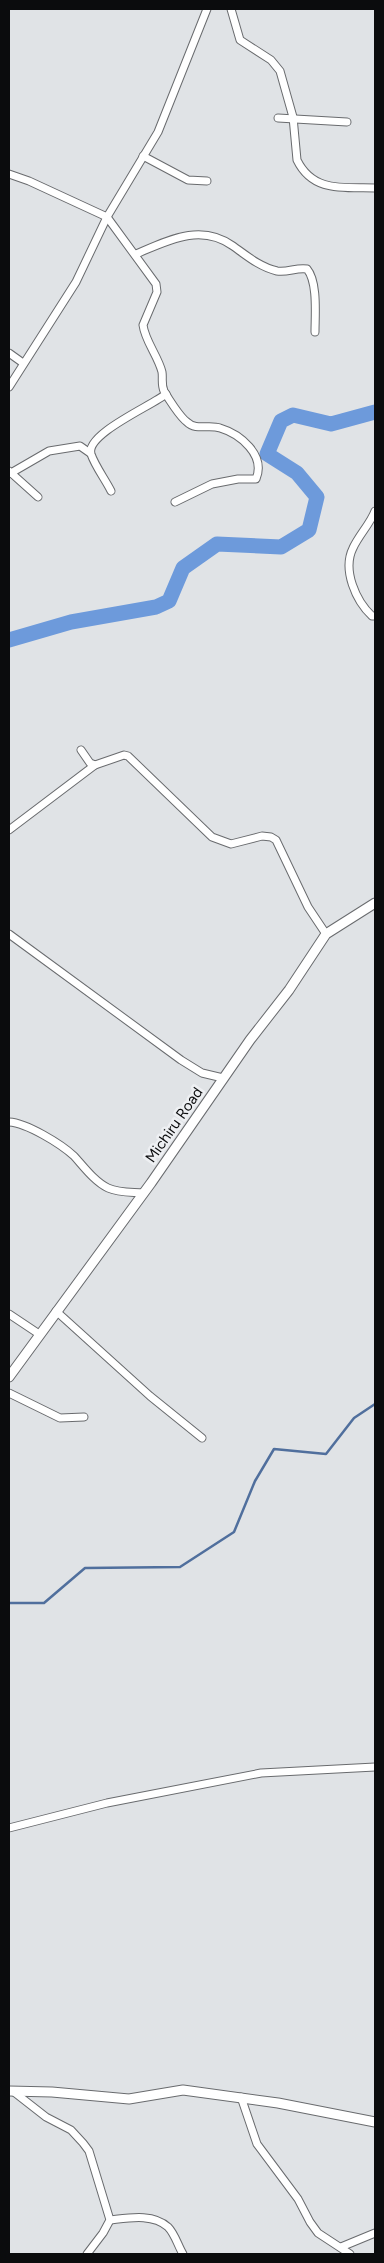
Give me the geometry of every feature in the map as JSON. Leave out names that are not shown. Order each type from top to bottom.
[{"type":"street","points":[[9,387],[76,282],[108,217],[164,119],[207,9]]},
{"type":"street","points":[[231,9],[240,40],[262,53],[280,71],[293,118],[297,160],[301,168],[310,177],[340,189],[375,188]]},
{"type":"street","points":[[278,118],[347,122]]},
{"type":"street","points":[[143,156],[188,180],[206,181]]},
{"type":"street","points":[[9,174],[23,178],[108,217],[156,284],[157,292],[143,325],[161,369],[166,394],[184,419],[192,426],[218,427],[245,441],[253,451],[258,475],[253,480],[238,479],[212,484],[175,502]]},
{"type":"street","points":[[136,254],[162,242],[208,234],[218,236],[247,258],[273,270],[307,269],[311,274],[316,301],[315,332]]},
{"type":"street","points":[[9,354],[23,363]]},
{"type":"street","points":[[90,453],[92,445],[98,437],[166,394]]},
{"type":"street","points":[[38,497],[10,472],[49,451],[80,446],[90,453],[111,491]]},
{"type":"street","points":[[375,511],[351,550],[349,574],[361,605],[372,616],[375,616]]},
{"type":"street","points":[[81,750],[90,763],[95,765]]},
{"type":"street","points":[[9,830],[95,765],[124,755],[128,756],[212,837],[231,844],[262,836],[271,836],[276,840],[308,907],[326,934]]},
{"type":"street","name":"Michiru Road","points":[[9,1377],[143,1193],[223,1078],[289,990],[326,934],[375,903]]},
{"type":"street","points":[[9,934],[181,1060],[202,1073],[223,1078]]},
{"type":"street","points":[[9,1122],[33,1130],[72,1154],[103,1185],[110,1189],[143,1193]]},
{"type":"street","points":[[56,1311],[150,1396],[202,1438]]},
{"type":"street","points":[[9,1314],[39,1334]]},
{"type":"street","points":[[9,1393],[60,1418],[84,1417]]},
{"type":"street","points":[[9,1828],[107,1803],[261,1773],[375,1767]]},
{"type":"street","points":[[12,2091],[52,2092],[129,2099],[183,2090],[278,2103],[375,2122]]},
{"type":"street","points":[[12,2091],[40,2113],[71,2130],[89,2152],[110,2220],[104,2233],[87,2254]]},
{"type":"street","points":[[241,2097],[256,2144],[298,2199],[318,2233],[350,2254]]},
{"type":"street","points":[[110,2220],[132,2217],[159,2222],[167,2227],[183,2254]]},
{"type":"street","points":[[341,2247],[375,2233]]},
{"type":"waterway","points":[[9,640],[71,622],[156,607],[169,601],[183,568],[217,544],[281,547],[309,530],[317,497],[297,473],[267,454],[281,421],[293,415],[331,424],[375,412]]},
{"type":"waterway","points":[[9,1603],[44,1603],[85,1568],[180,1567],[234,1532],[255,1481],[274,1449],[326,1454],[354,1418],[375,1404]]}]
